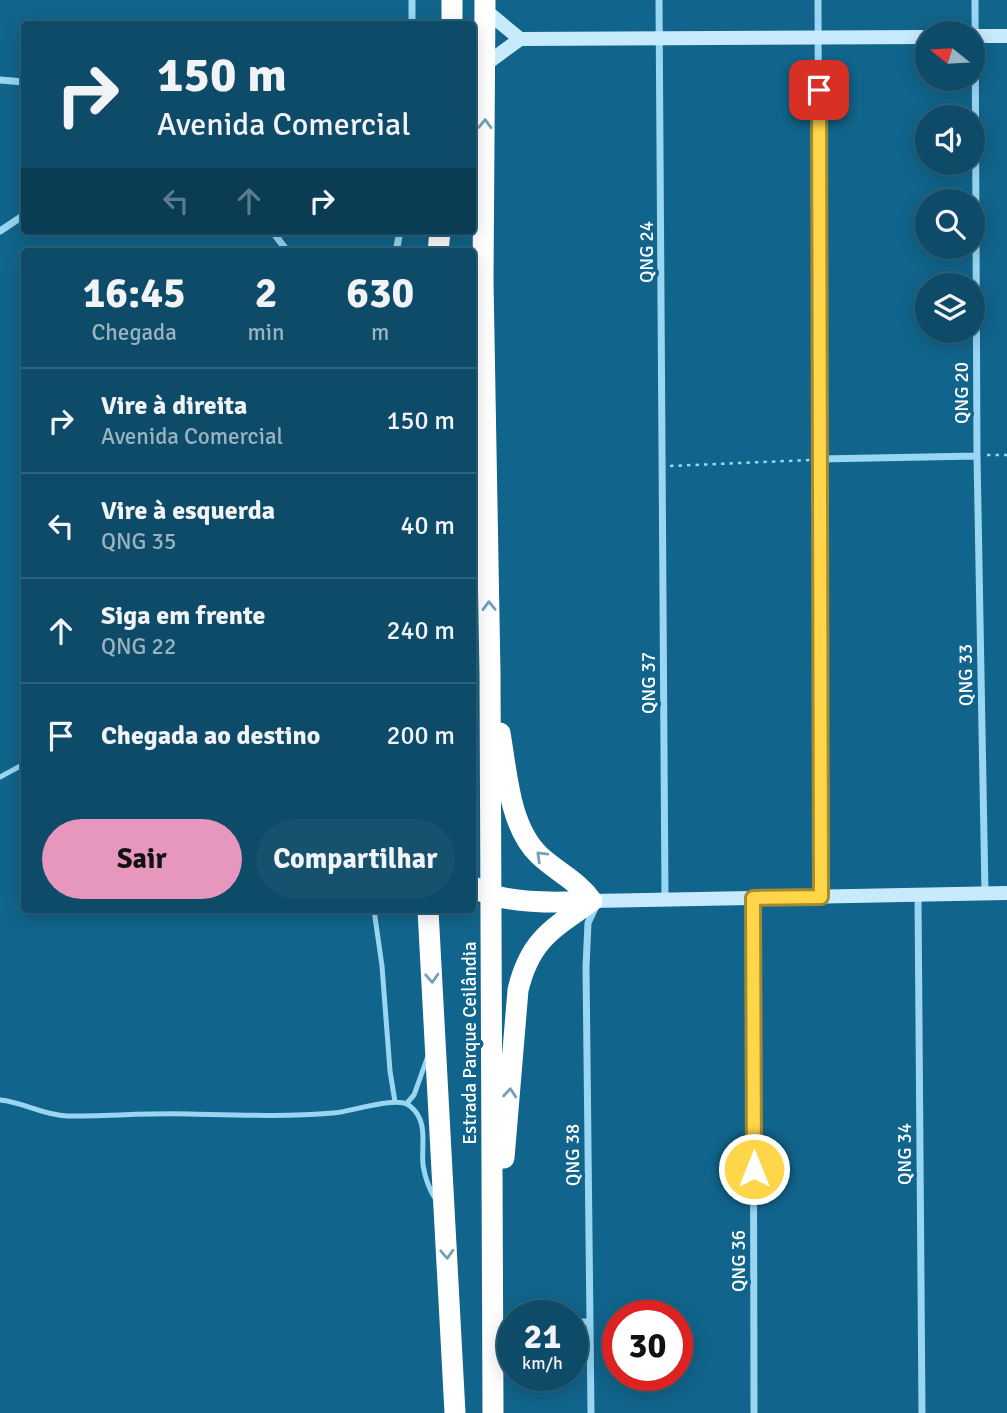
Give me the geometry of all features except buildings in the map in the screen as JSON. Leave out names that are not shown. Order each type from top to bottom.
[{"type":"highway","points":[[452,0],[452,21]]},
{"type":"highway","name":"Estrada Parque Ceilândia","points":[[485,5],[483,281],[489,674],[482,890],[493,1283],[497,1300]]},
{"type":"highway","points":[[476,254],[483,281]]},
{"type":"highway","points":[[489,674],[518,820],[526,839],[537,853],[576,882],[596,901]]},
{"type":"highway","points":[[482,890],[549,902],[596,901]]},
{"type":"highway","points":[[493,1283],[518,990],[523,970],[531,952],[542,939],[559,924],[596,901]]},
{"type":"highway","name":"Estrada Parque Ceilândia","points":[[428,913],[455,1413]]},
{"type":"highway","name":"Estrada Parque Ceilândia","points":[[493,1413],[497,1377]]},
{"type":"street","points":[[412,0],[412,21]]},
{"type":"street","name":"QNG 24","points":[[659,0],[663,466]]},
{"type":"street","points":[[818,0],[821,897]]},
{"type":"street","name":"QNG 20","points":[[974,21],[975,0]]},
{"type":"street","points":[[485,5],[520,39]]},
{"type":"street","points":[[985,36],[1007,36]]},
{"type":"street","points":[[486,64],[520,39],[915,37]]},
{"type":"street","points":[[0,80],[21,82]]},
{"type":"street","name":"QNG 20","points":[[974,91],[977,456]]},
{"type":"street","points":[[0,231],[21,217]]},
{"type":"street","points":[[820,459],[977,456]]},
{"type":"street","name":"QNG 33","points":[[977,456],[985,894]]},
{"type":"street","name":"QNG 37","points":[[663,466],[665,900]]},
{"type":"street","points":[[596,901],[1007,893]]},
{"type":"street","name":"QNG 34","points":[[918,895],[922,1413]]},
{"type":"street","name":"QNG 36","points":[[753,898],[754,1413]]},
{"type":"street","name":"QNG 38","points":[[591,1413],[586,940],[596,901]]},
{"type":"lane","points":[[0,777],[21,766]]},
{"type":"lane","points":[[374,913],[395,1102]]},
{"type":"lane","points":[[407,1103],[414,1096],[427,1058],[436,1044]]},
{"type":"lane","points":[[0,1100],[18,1103],[54,1116],[304,1115],[346,1112],[395,1102],[407,1103],[421,1118],[426,1182],[445,1214]]},
{"type":"path","points":[[977,456],[1007,455]]},
{"type":"path","points":[[663,466],[820,459]]},
{"type":"route","points":[[754,1169],[753,898],[821,897],[819,90]]}]
